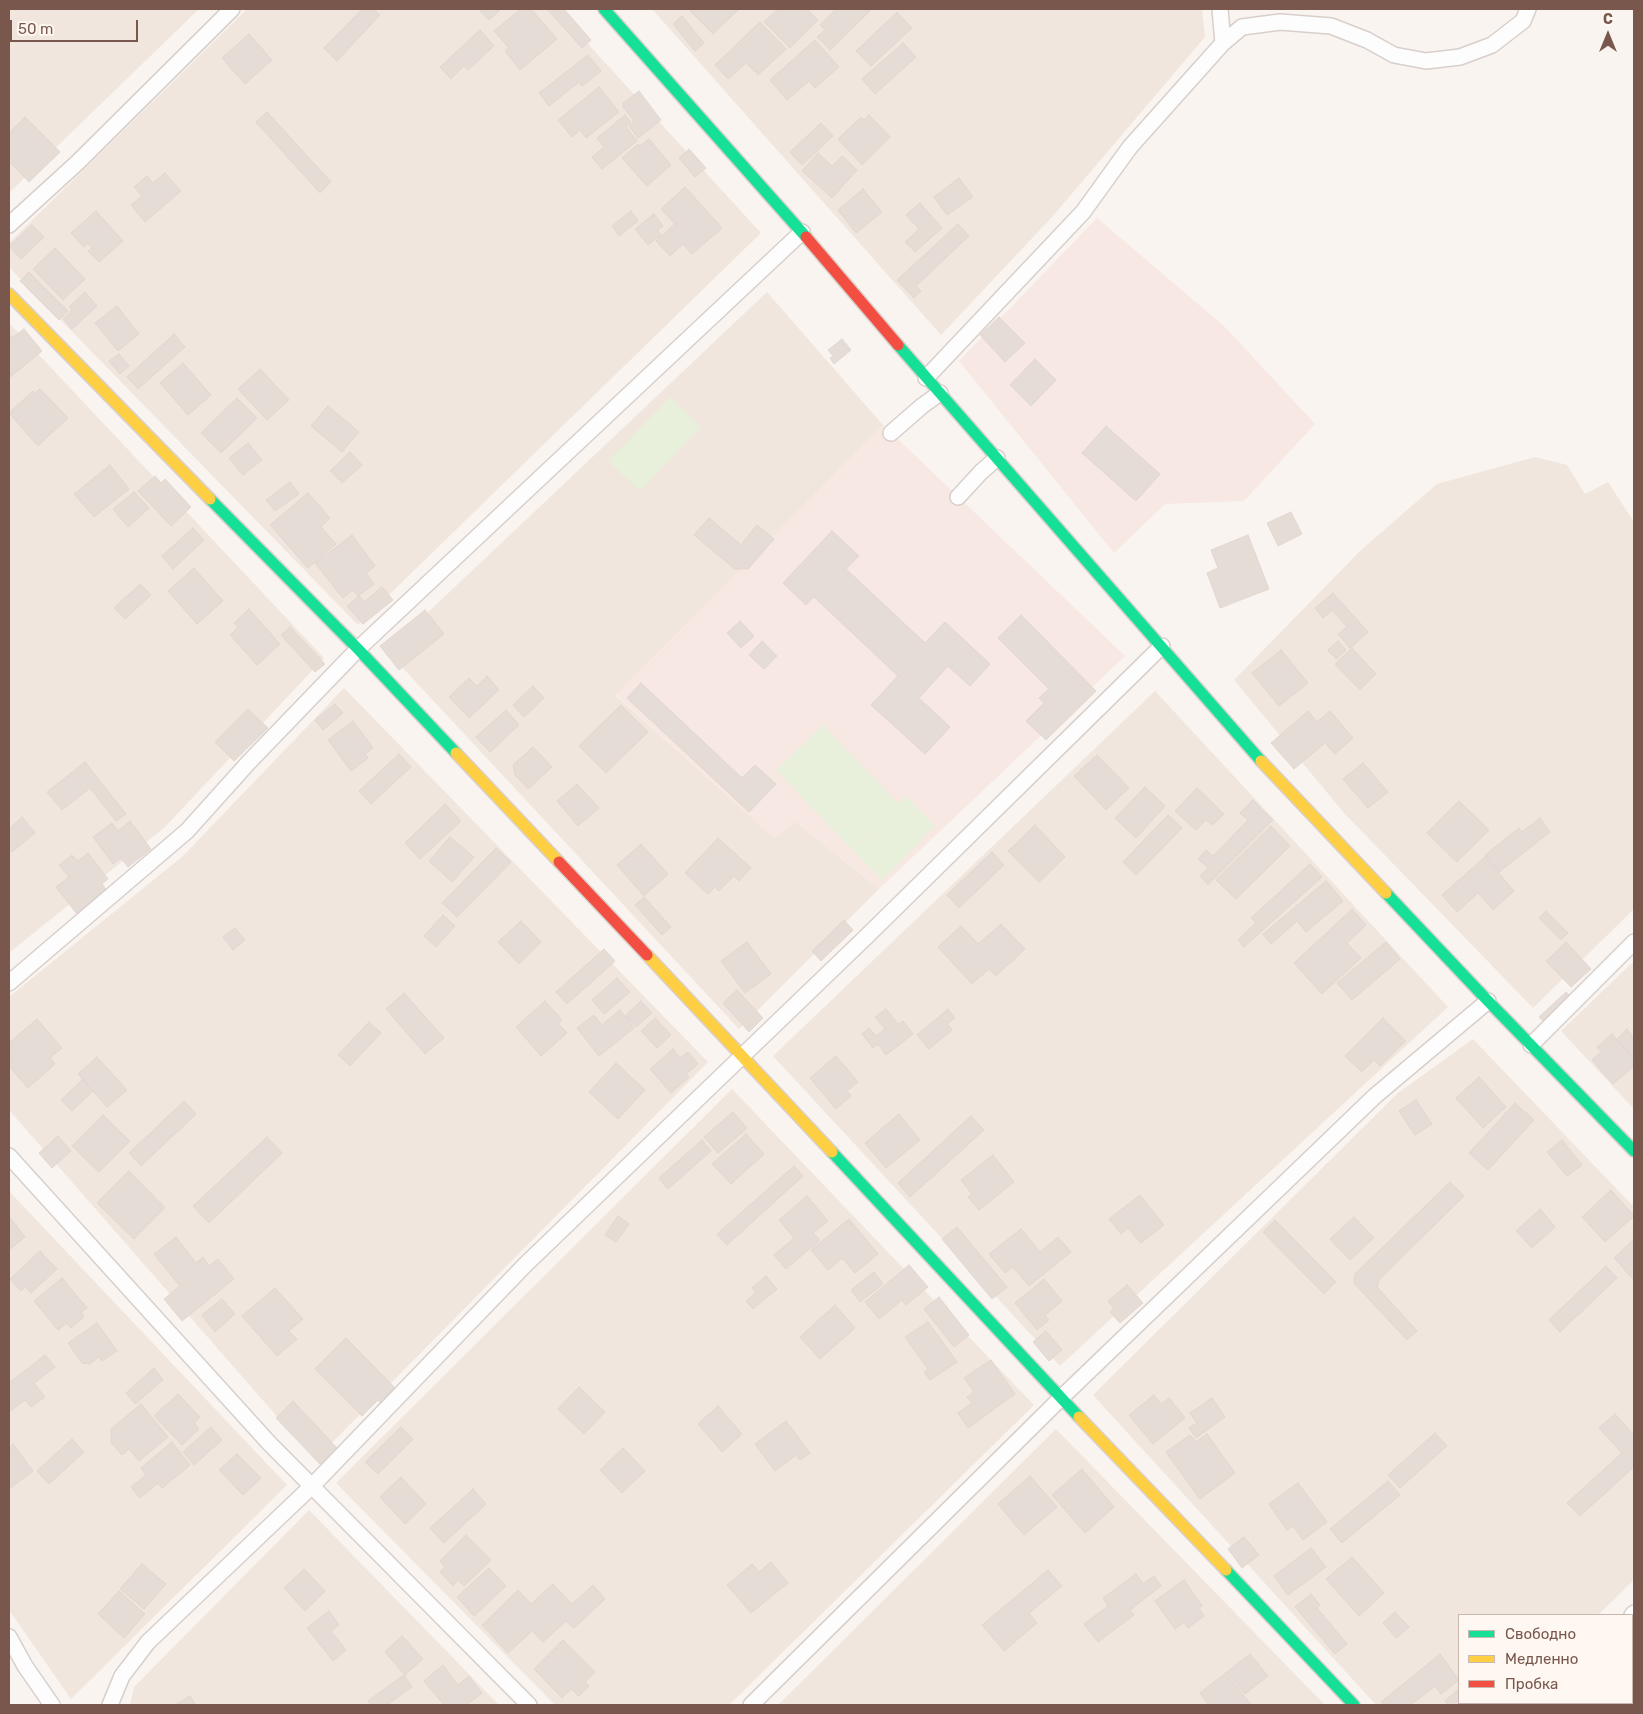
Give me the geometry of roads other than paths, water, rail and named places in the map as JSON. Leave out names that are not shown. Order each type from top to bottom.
[{"type":"street","points":[[9,225],[77,163],[232,9]]},
{"type":"street","points":[[604,9],[802,232],[926,378],[1162,646],[1261,762],[1488,1001],[1634,1151]]},
{"type":"street","points":[[1220,9],[1223,43]]},
{"type":"street","points":[[926,378],[1083,212],[1130,147],[1223,43],[1242,27],[1280,22],[1331,26],[1367,40],[1394,55],[1426,61],[1460,57],[1492,45],[1524,21],[1528,9]]},
{"type":"street","points":[[9,983],[187,832],[249,762],[358,649],[802,232]]},
{"type":"street","points":[[9,294],[358,649],[1061,1398],[1354,1705]]},
{"type":"street","points":[[891,433],[940,393]]},
{"type":"street","points":[[958,497],[997,458]]},
{"type":"street","points":[[110,1705],[122,1676],[148,1642],[312,1486],[525,1265],[868,936],[1162,646]]},
{"type":"street","points":[[1531,1045],[1634,942]]},
{"type":"street","points":[[751,1705],[1061,1398],[1375,1096],[1488,1001]]},
{"type":"street","points":[[9,1156],[269,1443],[530,1705]]},
{"type":"street","points":[[9,1637],[25,1666],[52,1705]]}]
